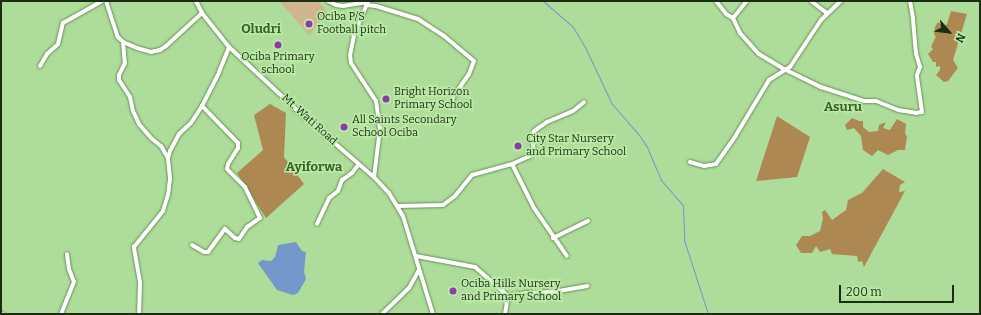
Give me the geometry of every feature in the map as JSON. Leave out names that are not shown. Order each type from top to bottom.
[{"type":"street","points":[[40,66],[47,54],[58,44],[63,23],[102,1]]},
{"type":"street","points":[[106,1],[115,32],[123,42],[147,51],[160,50],[202,13]]},
{"type":"street","name":"Mt. Wati Road","points":[[196,1],[202,13],[228,47],[300,113],[374,177],[398,206],[403,216],[416,256],[433,314]]},
{"type":"street","points":[[328,1],[336,6],[367,3],[418,19],[443,35],[474,61],[469,74],[453,97],[451,105]]},
{"type":"street","points":[[716,1],[726,14],[734,18],[740,33],[759,54],[786,70],[816,85],[864,101],[882,102],[911,114],[922,112],[917,75],[920,67],[916,57],[910,1]]},
{"type":"street","points":[[734,18],[747,1]]},
{"type":"street","points":[[811,1],[827,13]]},
{"type":"street","points":[[690,162],[704,166],[716,164],[736,135],[766,84],[773,76],[786,70],[827,13],[841,1]]},
{"type":"street","points":[[367,3],[354,35],[350,55],[351,63],[376,101],[378,108],[380,129],[374,177]]},
{"type":"street","points":[[123,42],[125,63],[119,75],[119,80],[130,97],[133,111],[139,124],[151,138],[161,146],[168,158]]},
{"type":"street","points":[[139,314],[140,282],[134,247],[156,220],[167,200],[169,183],[168,158],[179,134],[191,123],[202,106],[220,72],[228,47]]},
{"type":"street","points":[[398,206],[437,207],[443,205],[455,196],[472,175],[512,164],[534,154],[532,135],[536,129],[548,122],[566,115],[584,102]]},
{"type":"street","points":[[192,245],[204,252],[208,252],[225,229],[235,238],[239,239],[247,227],[260,218],[245,187],[228,169],[228,164],[238,148],[238,143],[202,106]]},
{"type":"street","points":[[317,224],[329,198],[338,191],[342,180],[352,173],[359,164]]},
{"type":"street","points":[[512,164],[534,208],[553,238],[567,256]]},
{"type":"street","points":[[553,238],[588,220]]},
{"type":"street","points":[[61,314],[74,282],[69,269],[67,254]]},
{"type":"street","points":[[416,256],[475,267],[508,296]]},
{"type":"street","points":[[383,313],[409,288],[419,270]]},
{"type":"street","points":[[508,296],[526,293],[553,292],[586,286]]},
{"type":"street","points":[[505,314],[508,296]]},
{"type":"shaded area","name":"Ociba P/S Football pitch","points":[[318,1],[328,13],[309,35],[280,2]]},
{"type":"shaded area","points":[[951,11],[967,14],[953,60],[958,68],[948,81],[944,82],[936,75],[940,70],[940,66],[936,67],[936,62],[933,62],[928,54],[933,49],[931,47],[936,36],[934,35],[935,27],[938,22],[944,26],[947,24]]},
{"type":"shaded area","points":[[270,104],[286,113],[284,157],[304,184],[266,218],[237,173],[263,150],[254,115]]},
{"type":"shaded area","points":[[777,116],[810,137],[797,177],[756,181]]},
{"type":"shaded area","points":[[852,118],[863,121],[863,127],[869,132],[878,131],[879,125],[886,122],[883,128],[890,130],[897,119],[906,124],[905,133],[907,137],[905,150],[898,150],[888,155],[878,150],[872,156],[863,150],[861,136],[854,128],[847,130],[845,125]]},
{"type":"shaded area","points":[[883,169],[905,182],[900,185],[899,192],[905,191],[864,267],[862,261],[858,262],[857,256],[832,254],[830,249],[820,252],[816,246],[812,253],[801,253],[796,245],[802,236],[810,236],[820,231],[823,218],[822,212],[825,210],[832,220],[846,210],[848,200],[862,193]]},
{"type":"water","points":[[296,242],[302,251],[306,252],[304,272],[306,279],[298,293],[293,295],[277,290],[258,263],[262,260],[271,261],[275,257],[278,245]]},
{"type":"waterway","points":[[543,1],[573,27],[585,47],[612,104],[639,135],[647,147],[661,180],[683,205],[684,240],[708,314]]},
{"type":"place","name":"Ociba P/S Football pitch","points":[[309,24]]},
{"type":"place","name":"Ociba Primary school","points":[[278,45]]},
{"type":"place","name":"Bright Horizon Primary School","points":[[386,99]]},
{"type":"place","name":"All Saints Secondary School Ociba","points":[[344,127]]},
{"type":"place","name":"City Star Nursery and Primary School","points":[[518,146]]},
{"type":"place","name":"Ociba Hills Nursery and Primary School","points":[[453,291]]},
{"type":"district","name":"Oludri","points":[[261,29]]},
{"type":"district","name":"Asuru","points":[[843,107]]},
{"type":"district","name":"Ayiforwa","points":[[314,167]]}]
